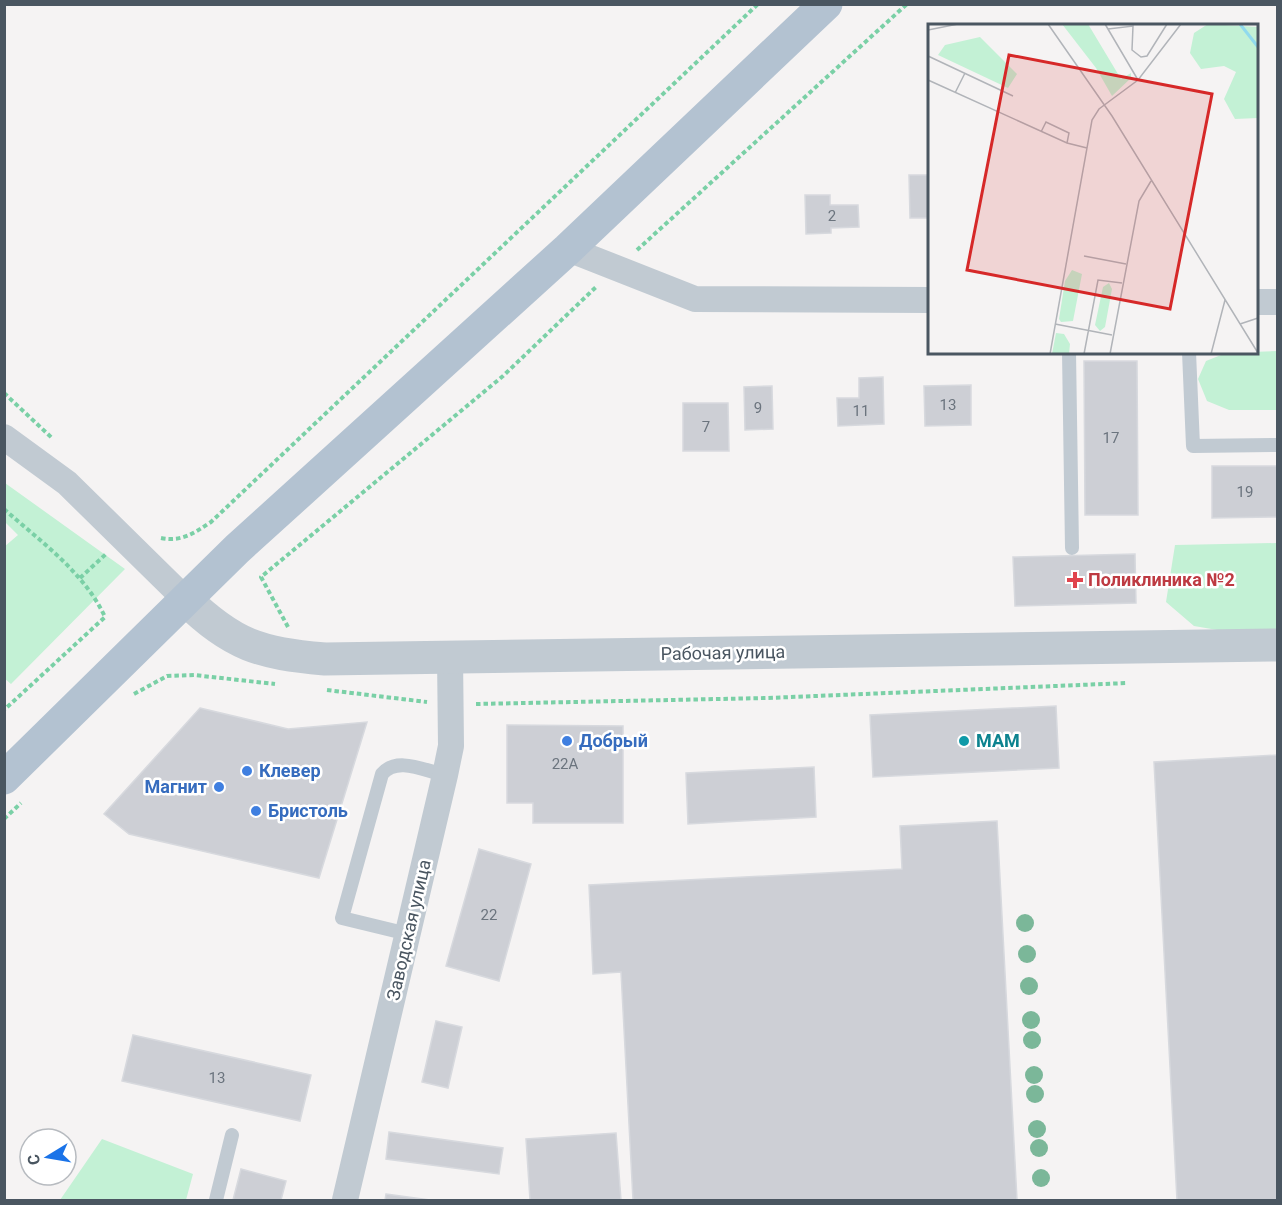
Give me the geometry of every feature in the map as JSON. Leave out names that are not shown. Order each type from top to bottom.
[{"type":"main road","points":[[17,786],[120,684],[185,599],[568,249],[826,4]]},
{"type":"street","points":[[568,249],[695,299],[928,300]]},
{"type":"street","points":[[1258,302],[1278,302]]},
{"type":"street","points":[[4,436],[67,483],[185,599]]},
{"type":"street","name":"Рабочая улица","points":[[185,599],[214,626],[249,646],[284,655],[325,659],[1278,645]]},
{"type":"street","name":"Заводская улица","points":[[345,1200],[451,746],[450,656]]},
{"type":"lane","points":[[1069,354],[1072,548]]},
{"type":"lane","points":[[1189,354],[1193,446],[1278,445]]},
{"type":"lane","points":[[408,934],[342,918],[382,774],[396,764],[445,776]]},
{"type":"lane","points":[[216,1200],[232,1135]]},
{"type":"path","points":[[159,537],[172,540],[190,536],[211,522],[758,4]]},
{"type":"path","points":[[120,684],[167,676],[194,675],[280,685],[288,624],[261,577],[503,376],[616,268],[908,4]]},
{"type":"path","points":[[4,509],[80,578],[95,595],[105,617],[4,710]]},
{"type":"path","points":[[80,578],[123,538]]},
{"type":"path","points":[[326,690],[452,705],[766,698],[1128,683]]},
{"type":"path","points":[[4,819],[17,786]]},
{"type":"green space","points":[[1277,351],[1277,410],[1229,410],[1207,401],[1198,379],[1206,361],[1224,354],[1258,354],[1258,352]]},
{"type":"green space","points":[[5,483],[125,569],[11,684],[4,678],[4,547],[18,535],[5,522]]},
{"type":"green space","points":[[1277,543],[1277,631],[1235,633],[1194,626],[1166,602],[1175,545]]},
{"type":"green space","points":[[102,1139],[193,1174],[186,1200],[60,1200],[69,1187],[78,1187],[78,1174]]},
{"type":"building","points":[[909,175],[928,175],[928,218],[910,218]]},
{"type":"building","points":[[805,195],[830,195],[830,205],[858,205],[859,227],[831,228],[831,233],[806,234]]},
{"type":"building","points":[[1084,361],[1137,361],[1138,515],[1085,515]]},
{"type":"building","points":[[883,377],[884,424],[838,426],[837,398],[859,398],[859,378]]},
{"type":"building","points":[[971,385],[971,425],[925,426],[924,386]]},
{"type":"building","points":[[772,386],[773,429],[745,430],[744,387]]},
{"type":"building","points":[[683,403],[728,403],[729,451],[683,451]]},
{"type":"building","points":[[1212,466],[1278,466],[1278,517],[1212,518]]},
{"type":"building","name":"Поликлиника №2","points":[[1135,554],[1136,603],[1015,606],[1013,557]]},
{"type":"building","name":"МАМ","points":[[1056,706],[1059,768],[873,777],[870,715]]},
{"type":"building","name":"Клевер","points":[[200,708],[288,729],[367,722],[319,878],[129,834],[104,814]]},
{"type":"building","points":[[507,725],[623,726],[623,823],[533,823],[533,803],[507,803]]},
{"type":"building","points":[[1278,755],[1278,1200],[1177,1200],[1154,762]]},
{"type":"building","points":[[814,767],[816,817],[688,824],[686,773]]},
{"type":"building","points":[[997,821],[1017,1200],[633,1200],[621,972],[593,974],[589,885],[902,869],[900,826]]},
{"type":"building","points":[[479,849],[531,864],[499,981],[446,966]]},
{"type":"building","points":[[436,1021],[462,1027],[448,1088],[422,1082]]},
{"type":"building","points":[[133,1035],[311,1075],[300,1121],[122,1081]]},
{"type":"building","points":[[389,1132],[503,1148],[499,1174],[386,1159]]},
{"type":"building","points":[[616,1133],[621,1200],[530,1200],[526,1139]]},
{"type":"building","points":[[241,1169],[286,1181],[281,1200],[233,1200]]},
{"type":"building","points":[[386,1194],[430,1200],[385,1200]]},
{"type":"place","name":"Поликлиника №2","points":[[1075,580]]},
{"type":"place","name":"Добрый","points":[[567,741]]},
{"type":"place","name":"МАМ","points":[[964,741]]},
{"type":"place","name":"Клевер","points":[[247,771]]},
{"type":"place","name":"Магнит","points":[[219,787]]},
{"type":"place","name":"Бристоль","points":[[256,811]]}]
